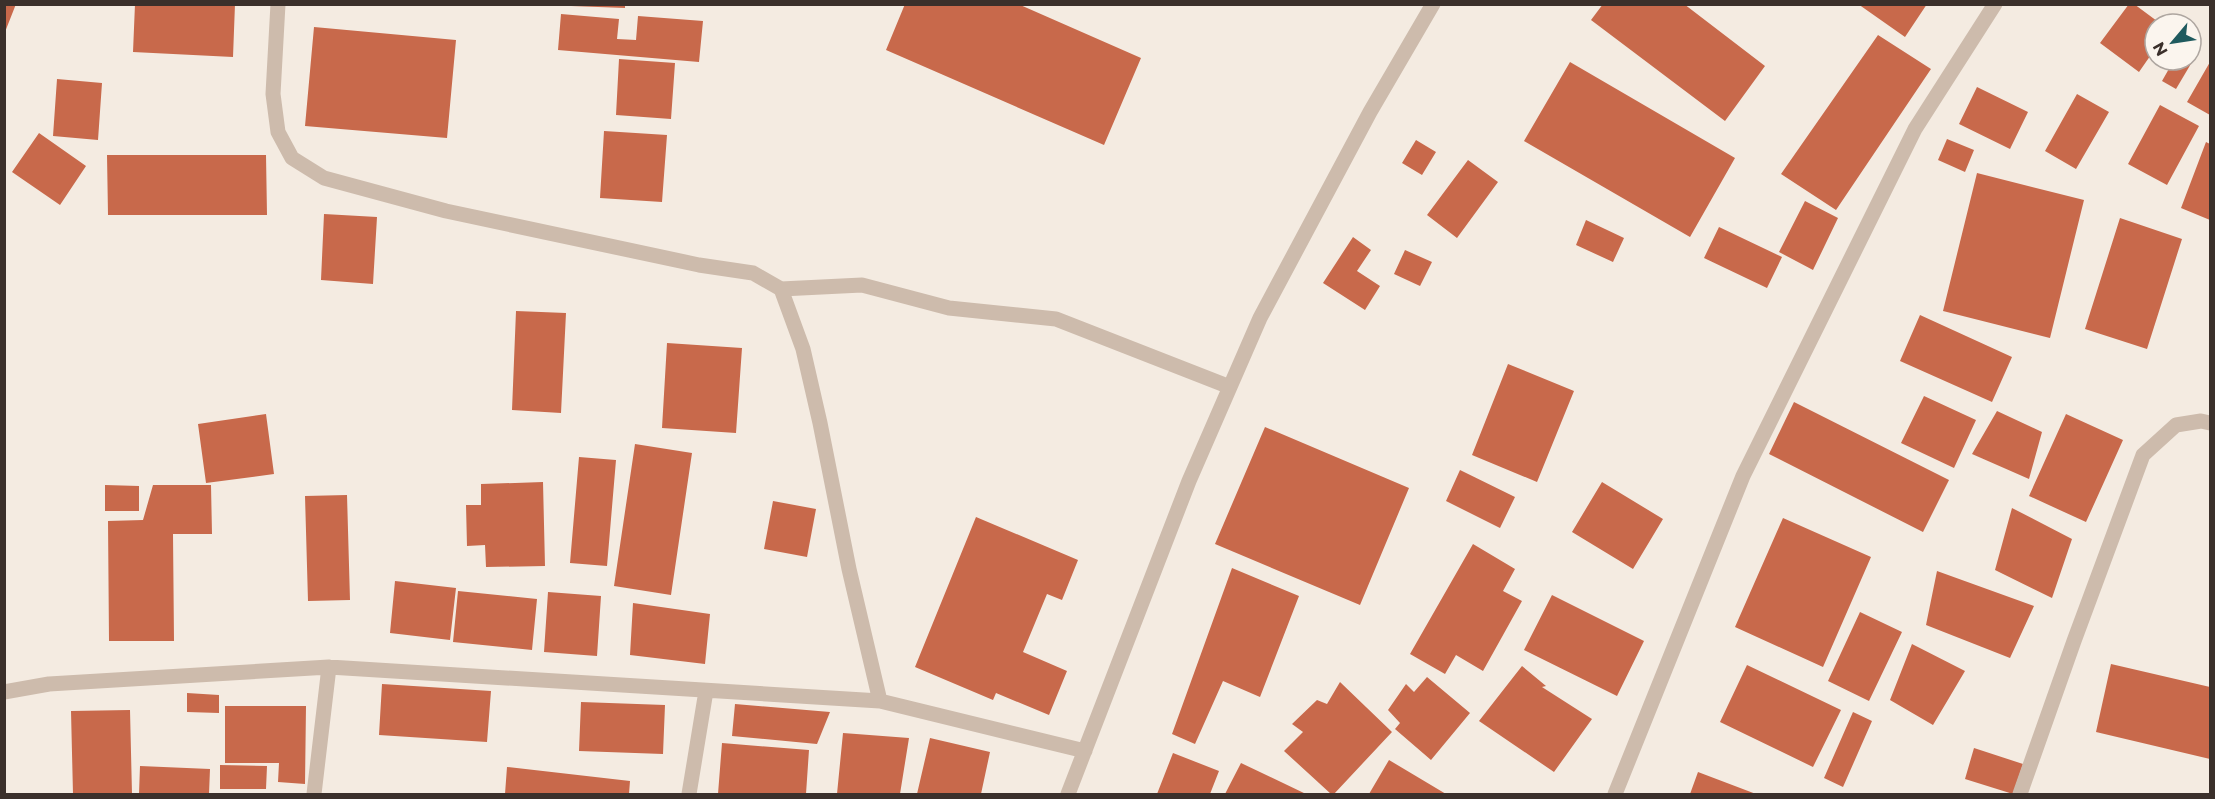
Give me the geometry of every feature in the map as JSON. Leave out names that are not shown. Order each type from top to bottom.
[{"type":"street","points":[[278,4],[273,93],[278,132],[292,158],[324,178],[446,211],[699,265],[753,273],[781,289],[862,285],[949,308],[1056,319],[1230,387]]},
{"type":"street","points":[[1068,795],[1189,481],[1260,318],[1370,112],[1433,4]]},
{"type":"street","points":[[1615,795],[1743,476],[1915,129],[1995,4]]},
{"type":"street","points":[[781,289],[803,349],[880,701]]},
{"type":"street","points":[[2020,795],[2143,455],[2176,425],[2201,421],[2211,423]]},
{"type":"street","points":[[4,692],[49,684],[329,667],[880,701],[1085,751]]},
{"type":"street","points":[[314,795],[329,667]]},
{"type":"street","points":[[689,795],[706,691]]},
{"type":"building","points":[[4,4],[16,4],[5,32],[4,32]]},
{"type":"building","points":[[135,4],[235,4],[233,57],[133,52]]},
{"type":"building","points":[[571,4],[625,4],[625,8],[571,6]]},
{"type":"building","points":[[905,4],[1018,4],[1141,58],[1104,145],[886,50]]},
{"type":"building","points":[[1603,4],[1684,4],[1765,66],[1725,121],[1591,20]]},
{"type":"building","points":[[1858,4],[1927,4],[1905,37]]},
{"type":"building","points":[[2129,4],[2134,4],[2145,12],[2143,66],[2139,72],[2100,43]]},
{"type":"building","points":[[561,14],[619,19],[617,39],[636,40],[638,16],[703,21],[699,62],[558,50]]},
{"type":"building","points":[[314,27],[456,40],[447,138],[305,126]]},
{"type":"building","points":[[1878,35],[1931,69],[1836,210],[1781,174]]},
{"type":"building","points":[[619,59],[675,63],[671,119],[616,115]]},
{"type":"building","points":[[1570,62],[1735,158],[1690,237],[1524,141]]},
{"type":"building","points":[[2210,62],[2210,115],[2187,102]]},
{"type":"building","points":[[2167,72],[2186,72],[2176,89],[2162,81]]},
{"type":"building","points":[[57,79],[102,83],[98,140],[53,136]]},
{"type":"building","points":[[1977,87],[2028,112],[2010,149],[1959,124]]},
{"type":"building","points":[[2077,94],[2109,112],[2076,169],[2045,151]]},
{"type":"building","points":[[2160,105],[2199,126],[2167,185],[2128,164]]},
{"type":"building","points":[[604,131],[667,135],[662,202],[600,198]]},
{"type":"building","points":[[39,133],[86,166],[60,205],[12,172]]},
{"type":"building","points":[[1947,139],[1974,150],[1965,172],[1938,160]]},
{"type":"building","points":[[1416,140],[1436,152],[1422,175],[1402,163]]},
{"type":"building","points":[[2206,142],[2210,144],[2210,220],[2181,208]]},
{"type":"building","points":[[107,155],[266,155],[267,215],[108,215]]},
{"type":"building","points":[[1468,160],[1498,182],[1457,238],[1427,215]]},
{"type":"building","points":[[1977,173],[2084,200],[2050,338],[1943,311]]},
{"type":"building","points":[[1805,201],[1838,218],[1813,270],[1779,252]]},
{"type":"building","points":[[324,214],[377,217],[373,284],[321,280]]},
{"type":"building","points":[[2120,218],[2182,239],[2147,349],[2085,329]]},
{"type":"building","points":[[1586,220],[1624,238],[1613,262],[1576,245]]},
{"type":"building","points":[[1719,227],[1782,257],[1767,288],[1704,258]]},
{"type":"building","points":[[1353,237],[1371,250],[1357,271],[1380,286],[1365,310],[1323,283]]},
{"type":"building","points":[[1405,250],[1432,262],[1420,286],[1394,274]]},
{"type":"building","points":[[516,311],[566,313],[561,413],[512,410]]},
{"type":"building","points":[[1920,315],[2012,357],[1992,402],[1900,361]]},
{"type":"building","points":[[667,343],[742,348],[736,433],[662,428]]},
{"type":"building","points":[[1508,364],[1574,391],[1537,482],[1472,455]]},
{"type":"building","points":[[1924,396],[1976,420],[1954,468],[1901,443]]},
{"type":"building","points":[[1794,402],[1949,480],[1923,532],[1769,454]]},
{"type":"building","points":[[1997,411],[2042,432],[2029,479],[1972,454]]},
{"type":"building","points":[[266,414],[274,474],[206,483],[198,424]]},
{"type":"building","points":[[2066,414],[2123,440],[2086,522],[2029,496]]},
{"type":"building","points":[[1265,427],[1409,488],[1360,605],[1215,544]]},
{"type":"building","points":[[635,444],[692,453],[671,595],[614,586]]},
{"type":"building","points":[[579,457],[616,460],[607,566],[570,563]]},
{"type":"building","points":[[1460,470],[1515,497],[1500,528],[1446,501]]},
{"type":"building","points":[[543,482],[545,566],[486,567],[485,545],[467,546],[466,505],[481,505],[481,484]]},
{"type":"building","points":[[1602,482],[1663,519],[1633,569],[1572,532]]},
{"type":"building","points":[[105,485],[139,486],[139,511],[105,511]]},
{"type":"building","points":[[153,485],[211,485],[212,534],[173,534],[174,641],[109,641],[108,521],[143,520]]},
{"type":"building","points":[[347,495],[350,600],[308,601],[305,496]]},
{"type":"building","points":[[773,501],[816,509],[807,557],[764,549]]},
{"type":"building","points":[[2012,508],[2072,539],[2052,598],[1995,570]]},
{"type":"building","points":[[976,517],[1078,560],[1062,600],[1047,594],[1023,652],[1067,671],[1049,715],[996,693],[993,700],[915,667]]},
{"type":"building","points":[[1783,518],[1871,557],[1823,667],[1735,627]]},
{"type":"building","points":[[1473,544],[1515,569],[1503,591],[1522,601],[1483,671],[1456,655],[1445,674],[1410,654]]},
{"type":"building","points":[[1232,568],[1299,596],[1260,697],[1223,681],[1195,744],[1172,734]]},
{"type":"building","points":[[1937,571],[2034,606],[2010,658],[1926,625]]},
{"type":"building","points":[[395,581],[456,588],[450,640],[390,633]]},
{"type":"building","points":[[458,591],[537,599],[532,650],[453,642]]},
{"type":"building","points":[[548,592],[601,596],[597,656],[544,652]]},
{"type":"building","points":[[1552,595],[1644,641],[1617,696],[1524,650]]},
{"type":"building","points":[[633,603],[710,614],[705,664],[630,655]]},
{"type":"building","points":[[1860,612],[1902,632],[1869,701],[1828,681]]},
{"type":"building","points":[[1912,644],[1965,671],[1933,725],[1890,700]]},
{"type":"building","points":[[2111,664],[2210,687],[2210,759],[2096,732]]},
{"type":"building","points":[[1747,665],[1841,710],[1813,767],[1720,722]]},
{"type":"building","points":[[1522,666],[1546,686],[1542,687],[1592,719],[1554,772],[1479,721]]},
{"type":"building","points":[[1427,677],[1470,713],[1431,760],[1395,729],[1400,723],[1388,710],[1406,684],[1414,692]]},
{"type":"building","points":[[1340,682],[1392,732],[1334,794],[1331,794],[1284,751],[1303,732],[1292,724],[1317,700],[1327,704]]},
{"type":"building","points":[[382,684],[491,691],[487,742],[379,735]]},
{"type":"building","points":[[187,693],[219,695],[219,713],[187,712]]},
{"type":"building","points":[[581,702],[665,705],[663,754],[579,751]]},
{"type":"building","points":[[735,704],[830,712],[817,744],[732,736]]},
{"type":"building","points":[[225,706],[306,706],[305,784],[278,782],[279,763],[225,763]]},
{"type":"building","points":[[130,710],[132,794],[73,794],[71,711]]},
{"type":"building","points":[[1853,712],[1872,721],[1843,787],[1824,778]]},
{"type":"building","points":[[843,733],[909,738],[900,794],[837,794]]},
{"type":"building","points":[[930,738],[990,752],[981,794],[917,794]]},
{"type":"building","points":[[722,743],[809,750],[806,794],[718,794]]},
{"type":"building","points":[[1974,748],[2023,764],[2013,794],[1965,779]]},
{"type":"building","points":[[1173,753],[1219,771],[1210,794],[1157,794]]},
{"type":"building","points":[[1389,760],[1446,794],[1369,794]]},
{"type":"building","points":[[1241,763],[1306,794],[1225,794]]},
{"type":"building","points":[[220,765],[267,766],[266,789],[220,789]]},
{"type":"building","points":[[140,766],[210,769],[209,794],[139,794]]},
{"type":"building","points":[[507,767],[630,781],[629,794],[505,794]]},
{"type":"building","points":[[1698,772],[1756,794],[1690,794]]}]
